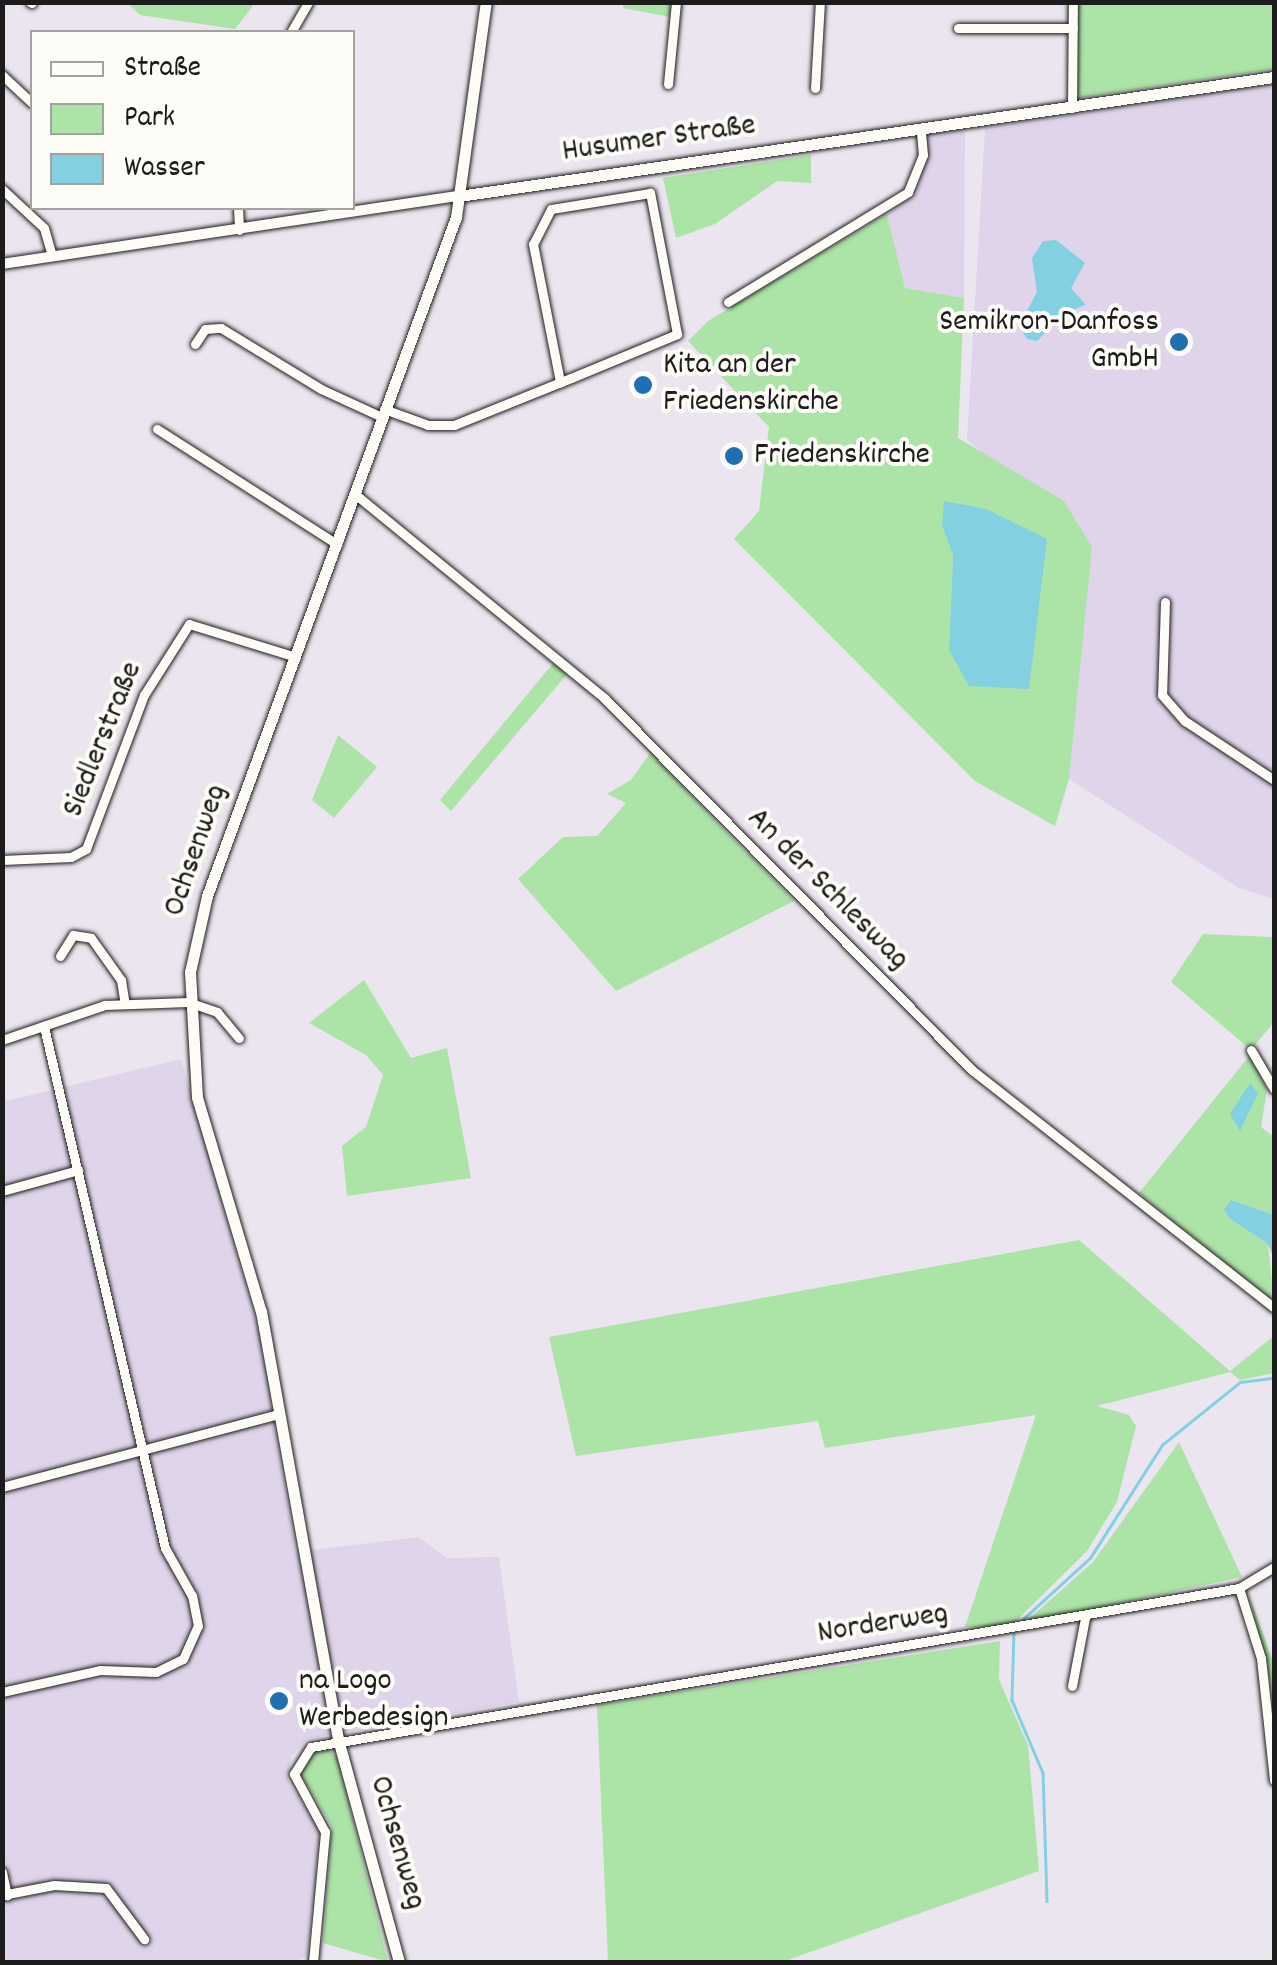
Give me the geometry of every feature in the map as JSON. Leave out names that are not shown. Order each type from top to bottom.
[{"type":"main road","name":"Ochsenweg","points":[[399,1962],[338,1739],[261,1312],[196,1092],[188,1002],[207,896],[355,494],[459,196],[486,2]]},
{"type":"main road","name":"Husumer Straße","points":[[459,196],[1274,77]]},
{"type":"street","points":[[293,30],[308,2]]},
{"type":"street","points":[[668,84],[676,2]]},
{"type":"street","points":[[815,88],[820,2]]},
{"type":"street","points":[[1072,108],[1073,2]]},
{"type":"street","points":[[958,28],[1073,28]]},
{"type":"street","points":[[2,75],[30,101]]},
{"type":"street","points":[[728,302],[908,192],[923,156],[921,130]]},
{"type":"street","points":[[2,189],[44,228],[52,256]]},
{"type":"street","points":[[195,344],[205,330],[221,328],[297,376],[383,413],[428,426],[454,425],[560,382],[677,334],[650,193],[551,209],[533,244],[560,382]]},
{"type":"street","name":"Husumer Straße","points":[[2,264],[459,196]]},
{"type":"street","points":[[238,210],[239,230]]},
{"type":"street","points":[[157,428],[337,544]]},
{"type":"street","name":"An der Schleswag","points":[[355,494],[604,698],[972,1070],[1274,1308]]},
{"type":"street","points":[[1164,602],[1162,695],[1185,721],[1274,780]]},
{"type":"street","name":"Siedlerstraße","points":[[2,860],[71,857],[86,849],[144,695],[189,624],[296,657]]},
{"type":"street","points":[[60,956],[73,934],[91,938],[121,980],[126,1004]]},
{"type":"street","points":[[2,1040],[91,1008],[188,1002],[217,1012],[239,1038]]},
{"type":"street","points":[[2,1692],[100,1670],[156,1672],[175,1666],[192,1648],[198,1614],[166,1548],[44,1027]]},
{"type":"street","points":[[1251,1050],[1274,1089]]},
{"type":"street","points":[[2,1191],[78,1170]]},
{"type":"street","points":[[2,1487],[279,1414]]},
{"type":"street","points":[[1274,1567],[1239,1588],[1261,1658],[1274,1780]]},
{"type":"street","name":"Norderweg","points":[[338,1739],[1086,1618],[1224,1586],[1239,1588]]},
{"type":"street","points":[[1072,1686],[1086,1618]]},
{"type":"street","name":"Ochsenweg","points":[[313,1962],[326,1832],[294,1774],[304,1752],[338,1739]]},
{"type":"street","points":[[2,1872],[5,1895],[54,1885],[106,1888],[144,1939]]},
{"type":"shaded area","points":[[1274,84],[1274,899],[1239,888],[1069,779],[1091,547],[967,440],[985,128]]},
{"type":"shaded area","points":[[965,129],[964,298],[905,288],[887,214],[917,193],[927,133]]},
{"type":"shaded area","points":[[181,1059],[259,1333],[296,1552],[418,1537],[447,1558],[499,1557],[519,1702],[307,1739],[291,1757],[288,1781],[320,1831],[307,1955],[298,1962],[3,1962],[2,1102]]},
{"type":"green space","points":[[127,3],[255,3],[235,29],[140,15]]},
{"type":"green space","points":[[624,3],[672,3],[670,17],[623,8]]},
{"type":"green space","points":[[1078,3],[1274,3],[1274,69],[1078,98]]},
{"type":"green space","points":[[811,155],[811,183],[777,181],[715,224],[676,238],[663,178]]},
{"type":"green space","points":[[887,214],[905,288],[964,298],[958,438],[1064,501],[1092,547],[1069,779],[1055,826],[975,781],[734,539],[759,511],[769,427],[688,341],[708,321]],"holes":[[[942,526],[1029,689],[949,650],[953,555]]]},
{"type":"green space","points":[[555,661],[568,673],[451,811],[440,800]]},
{"type":"green space","points":[[338,735],[377,767],[334,818],[312,800]]},
{"type":"green space","points":[[650,753],[794,901],[616,991],[518,879],[563,837],[597,836],[626,803],[607,794],[631,780]]},
{"type":"green space","points":[[1203,934],[1274,937],[1274,1022],[1251,1050],[1171,982]]},
{"type":"green space","points":[[364,980],[411,1058],[447,1048],[471,1178],[347,1196],[342,1146],[366,1127],[383,1075],[366,1055],[309,1023]]},
{"type":"green space","points":[[1250,1055],[1267,1089],[1261,1127],[1274,1137],[1274,1215],[1231,1200],[1230,1219],[1268,1244],[1274,1302],[1139,1193]]},
{"type":"green space","points":[[1079,1240],[1230,1371],[1274,1336],[1274,1373],[1240,1380],[1230,1372],[1097,1406],[1129,1415],[1136,1426],[1117,1502],[1087,1551],[1009,1628],[965,1627],[1036,1415],[825,1448],[818,1421],[576,1456],[549,1337]]},
{"type":"green space","points":[[1179,1442],[1242,1577],[1023,1624],[1093,1562]]},
{"type":"green space","points":[[1248,1591],[1274,1664],[1274,1721],[1270,1679]]},
{"type":"green space","points":[[1000,1641],[999,1680],[1028,1745],[1039,1871],[782,1962],[608,1962],[597,1705]]},
{"type":"green space","points":[[325,1747],[337,1757],[388,1962],[323,1943],[332,1827],[299,1771],[308,1752]]},
{"type":"water","points":[[1056,240],[1085,263],[1071,288],[1086,305],[1066,312],[1037,341],[1027,339],[1019,326],[1037,292],[1032,258],[1043,241]]},
{"type":"water","points":[[944,501],[986,509],[1047,539],[1029,689],[969,686],[949,650],[953,555],[942,526]]},
{"type":"water","points":[[1250,1083],[1258,1093],[1240,1131],[1230,1114]]},
{"type":"water","points":[[1231,1200],[1274,1215],[1274,1259],[1268,1244],[1230,1219],[1224,1210]]},
{"type":"waterway","points":[[1022,1620],[1090,1558],[1162,1445],[1240,1382],[1274,1378]]},
{"type":"waterway","points":[[1014,1631],[1012,1700],[1043,1773],[1047,1901]]},
{"type":"place","name":"Semikron-Danfoss GmbH","points":[[1179,342]]},
{"type":"place","name":"Kita an der Friedenskirche","points":[[643,385]]},
{"type":"place","name":"Friedenskirche","points":[[734,456]]},
{"type":"place","name":"na Logo Werbedesign","points":[[279,1701]]}]
